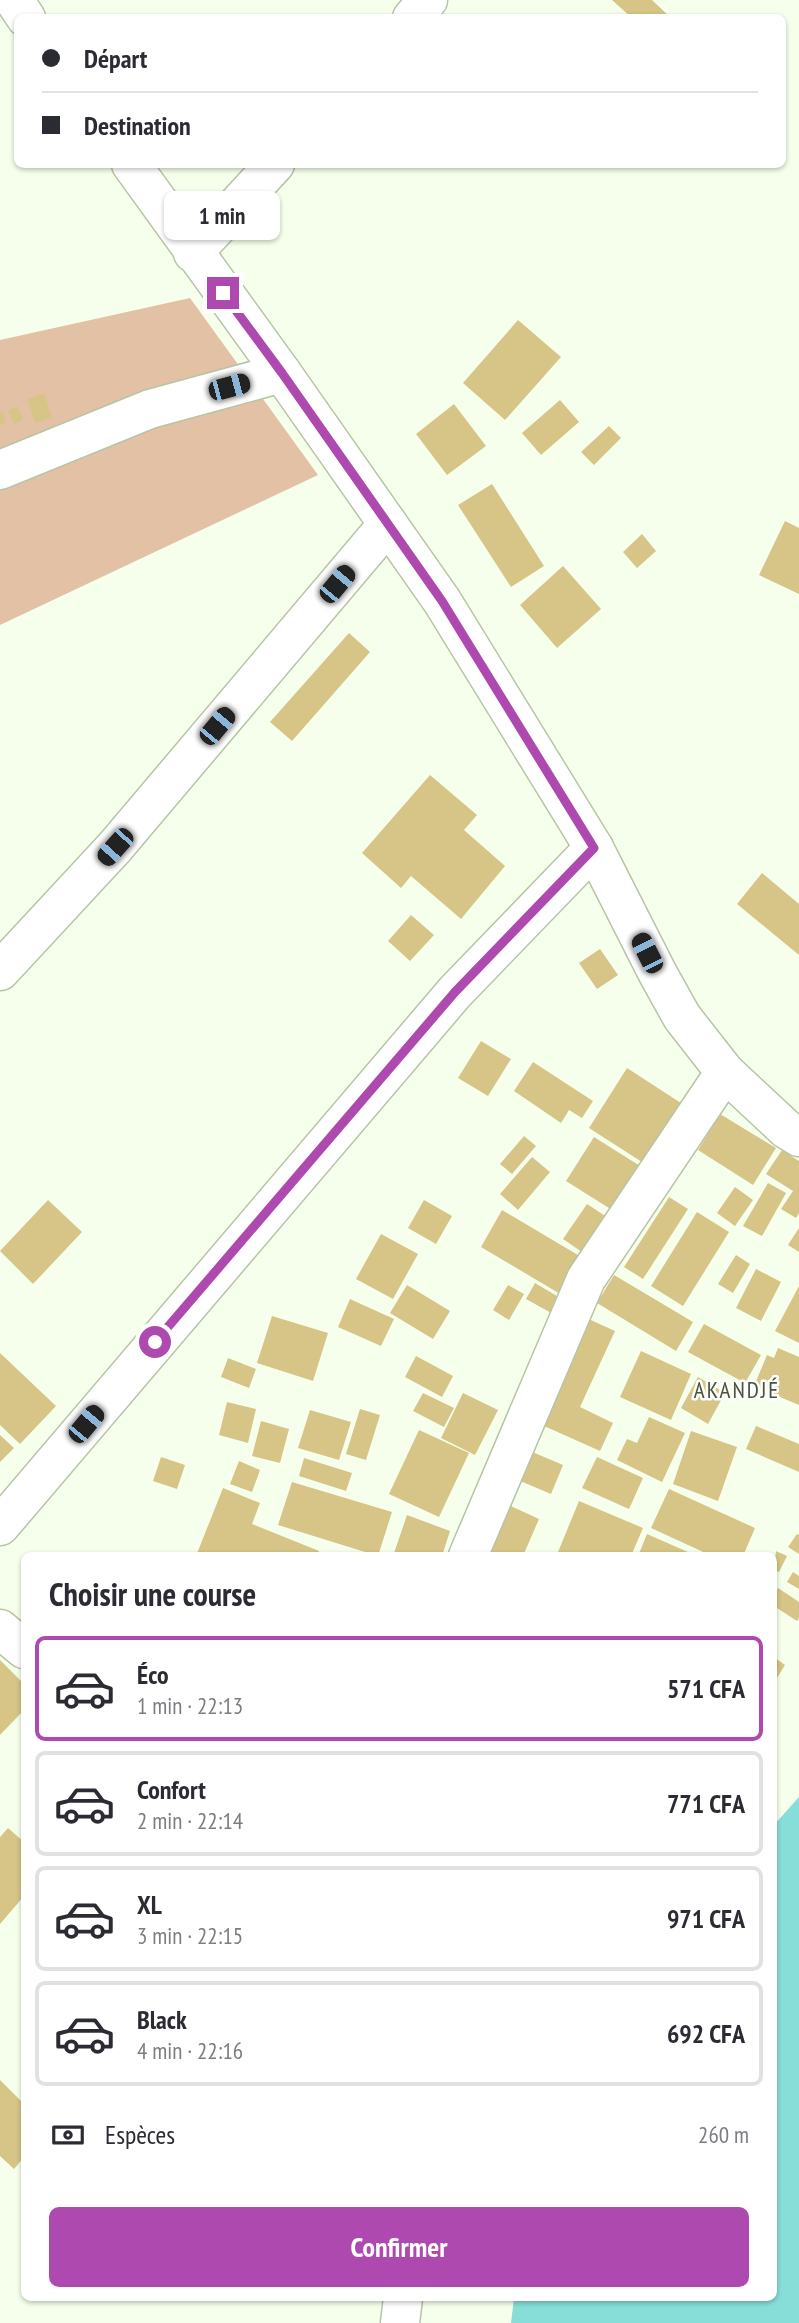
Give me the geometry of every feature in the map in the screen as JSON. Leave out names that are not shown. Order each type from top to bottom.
[{"type":"street","points":[[416,14],[428,0]]},
{"type":"street","points":[[134,168],[442,601],[594,848],[657,974],[682,1017],[724,1072],[786,1129],[799,1137]]},
{"type":"street","points":[[193,253],[271,168]]},
{"type":"street","points":[[0,470],[149,409],[282,373]]},
{"type":"street","points":[[0,971],[115,847],[388,524]]},
{"type":"street","points":[[0,1526],[455,992],[594,848]]},
{"type":"street","points":[[470,1552],[586,1279],[724,1072]]},
{"type":"street","points":[[0,1629],[21,1646]]},
{"type":"street","points":[[400,2323],[403,2301]]},
{"type":"shaded area","points":[[190,298],[318,475],[0,625],[0,340]]},
{"type":"water","points":[[799,1797],[799,2323],[511,2323],[514,2301],[777,2301],[777,1822]]},
{"type":"building","points":[[612,0],[652,0],[667,14],[628,14]]},
{"type":"building","points":[[518,320],[561,357],[505,420],[463,383]]},
{"type":"building","points":[[44,393],[52,418],[35,423],[28,399]]},
{"type":"building","points":[[560,400],[579,422],[541,455],[522,433]]},
{"type":"building","points":[[454,404],[486,446],[447,475],[416,434]]},
{"type":"building","points":[[17,406],[23,419],[14,424],[8,411]]},
{"type":"building","points":[[3,411],[6,423],[0,425],[0,412]]},
{"type":"building","points":[[609,426],[621,438],[594,465],[581,452]]},
{"type":"building","points":[[492,484],[544,566],[511,587],[458,505]]},
{"type":"building","points":[[785,521],[799,528],[799,594],[759,575]]},
{"type":"building","points":[[642,534],[656,551],[637,568],[623,552]]},
{"type":"building","points":[[563,566],[601,609],[557,648],[520,605]]},
{"type":"building","points":[[349,633],[370,652],[292,741],[270,722]]},
{"type":"building","points":[[430,775],[477,815],[464,830],[505,866],[461,919],[411,876],[401,888],[362,853]]},
{"type":"building","points":[[762,873],[799,904],[799,955],[737,904]]},
{"type":"building","points":[[411,915],[434,935],[410,961],[388,941]]},
{"type":"building","points":[[600,949],[618,975],[597,989],[579,963]]},
{"type":"building","points":[[481,1041],[511,1059],[488,1096],[458,1078]]},
{"type":"building","points":[[533,1062],[593,1101],[582,1118],[569,1110],[561,1123],[514,1091]]},
{"type":"building","points":[[627,1068],[684,1105],[645,1164],[589,1128]]},
{"type":"building","points":[[720,1114],[776,1148],[753,1185],[698,1150]]},
{"type":"building","points":[[524,1136],[536,1146],[512,1174],[500,1164]]},
{"type":"building","points":[[594,1137],[648,1171],[620,1215],[566,1181]]},
{"type":"building","points":[[782,1150],[799,1161],[799,1213],[796,1218],[781,1209],[793,1191],[766,1174]]},
{"type":"building","points":[[532,1157],[550,1172],[518,1210],[500,1194]]},
{"type":"building","points":[[768,1183],[786,1193],[762,1236],[743,1226]]},
{"type":"building","points":[[735,1187],[753,1200],[735,1226],[717,1213]]},
{"type":"building","points":[[669,1197],[688,1209],[643,1279],[624,1267]]},
{"type":"building","points":[[48,1200],[82,1232],[33,1284],[0,1251]]},
{"type":"building","points":[[424,1200],[452,1216],[436,1244],[408,1228]]},
{"type":"building","points":[[587,1204],[616,1223],[592,1259],[563,1239]]},
{"type":"building","points":[[502,1210],[588,1261],[567,1298],[481,1247]]},
{"type":"building","points":[[697,1212],[729,1232],[683,1306],[651,1286]]},
{"type":"building","points":[[799,1228],[799,1252],[788,1245]]},
{"type":"building","points":[[381,1234],[418,1254],[393,1299],[356,1279]]},
{"type":"building","points":[[736,1255],[750,1264],[733,1293],[718,1284]]},
{"type":"building","points":[[756,1269],[781,1282],[761,1321],[736,1308]]},
{"type":"building","points":[[614,1275],[693,1322],[676,1351],[597,1303]]},
{"type":"building","points":[[535,1283],[562,1299],[553,1314],[526,1299]]},
{"type":"building","points":[[407,1285],[450,1311],[433,1339],[390,1313]]},
{"type":"building","points":[[508,1285],[524,1294],[509,1320],[493,1310]]},
{"type":"building","points":[[799,1286],[799,1343],[775,1331]]},
{"type":"building","points":[[350,1299],[394,1319],[381,1346],[338,1327]]},
{"type":"building","points":[[272,1316],[328,1333],[313,1381],[257,1363]]},
{"type":"building","points":[[582,1316],[615,1331],[580,1407],[613,1423],[600,1451],[533,1421]]},
{"type":"building","points":[[704,1324],[761,1355],[745,1383],[688,1352]]},
{"type":"building","points":[[778,1348],[799,1357],[799,1405],[754,1386],[767,1355],[774,1358]]},
{"type":"building","points":[[641,1351],[691,1374],[671,1420],[620,1397]]},
{"type":"building","points":[[0,1353],[56,1406],[20,1444],[0,1425]]},
{"type":"building","points":[[416,1356],[453,1376],[442,1397],[405,1377]]},
{"type":"building","points":[[228,1358],[256,1369],[249,1388],[221,1377]]},
{"type":"building","points":[[698,1377],[725,1393],[708,1424],[681,1408]]},
{"type":"building","points":[[423,1393],[454,1408],[444,1427],[413,1411]]},
{"type":"building","points":[[463,1393],[498,1410],[475,1455],[441,1438]]},
{"type":"building","points":[[227,1402],[256,1409],[248,1443],[219,1435]]},
{"type":"building","points":[[360,1409],[380,1415],[366,1460],[346,1454]]},
{"type":"building","points":[[310,1410],[351,1422],[339,1460],[298,1448]]},
{"type":"building","points":[[649,1417],[685,1433],[662,1482],[617,1460],[627,1439],[637,1443]]},
{"type":"building","points":[[261,1421],[289,1429],[280,1463],[252,1456]]},
{"type":"building","points":[[756,1426],[799,1444],[799,1472],[746,1449]]},
{"type":"building","points":[[419,1430],[469,1453],[439,1517],[389,1494]]},
{"type":"building","points":[[691,1431],[737,1447],[718,1501],[673,1484]]},
{"type":"building","points":[[0,1435],[14,1448],[0,1462]]},
{"type":"building","points":[[530,1451],[563,1465],[551,1494],[518,1480]]},
{"type":"building","points":[[161,1457],[185,1465],[177,1489],[153,1481]]},
{"type":"building","points":[[597,1457],[643,1478],[629,1509],[582,1488]]},
{"type":"building","points":[[304,1458],[352,1473],[346,1491],[299,1476]]},
{"type":"building","points":[[239,1461],[260,1470],[252,1492],[230,1484]]},
{"type":"building","points":[[292,1482],[392,1512],[379,1552],[365,1552],[278,1525]]},
{"type":"building","points":[[223,1488],[260,1503],[252,1524],[319,1551],[319,1552],[198,1552]]},
{"type":"building","points":[[669,1489],[755,1528],[745,1552],[703,1552],[651,1528]]},
{"type":"building","points":[[500,1501],[539,1519],[525,1552],[490,1552],[480,1547]]},
{"type":"building","points":[[579,1501],[643,1528],[633,1552],[558,1552]]},
{"type":"building","points":[[407,1515],[450,1531],[443,1552],[394,1552]]},
{"type":"building","points":[[647,1534],[688,1552],[640,1552]]},
{"type":"building","points":[[797,1534],[799,1535],[799,1554],[788,1547]]},
{"type":"building","points":[[776,1552],[787,1556],[779,1572],[777,1571]]},
{"type":"building","points":[[793,1572],[799,1576],[799,1589],[787,1582]]},
{"type":"building","points":[[778,1588],[799,1602],[797,1621],[777,1608]]},
{"type":"building","points":[[777,1659],[785,1665],[777,1678]]},
{"type":"building","points":[[0,1660],[21,1681],[21,1713],[0,1735]]},
{"type":"building","points":[[8,1828],[21,1839],[21,1900],[0,1924],[0,1837]]},
{"type":"building","points":[[0,2080],[21,2101],[21,2161],[14,2169],[0,2156]]},
{"type":"district","name":"AKANDJÉ","points":[[737,1389]]},
{"type":"route","points":[[155,1342],[455,992],[594,848],[442,601],[223,293]]}]
